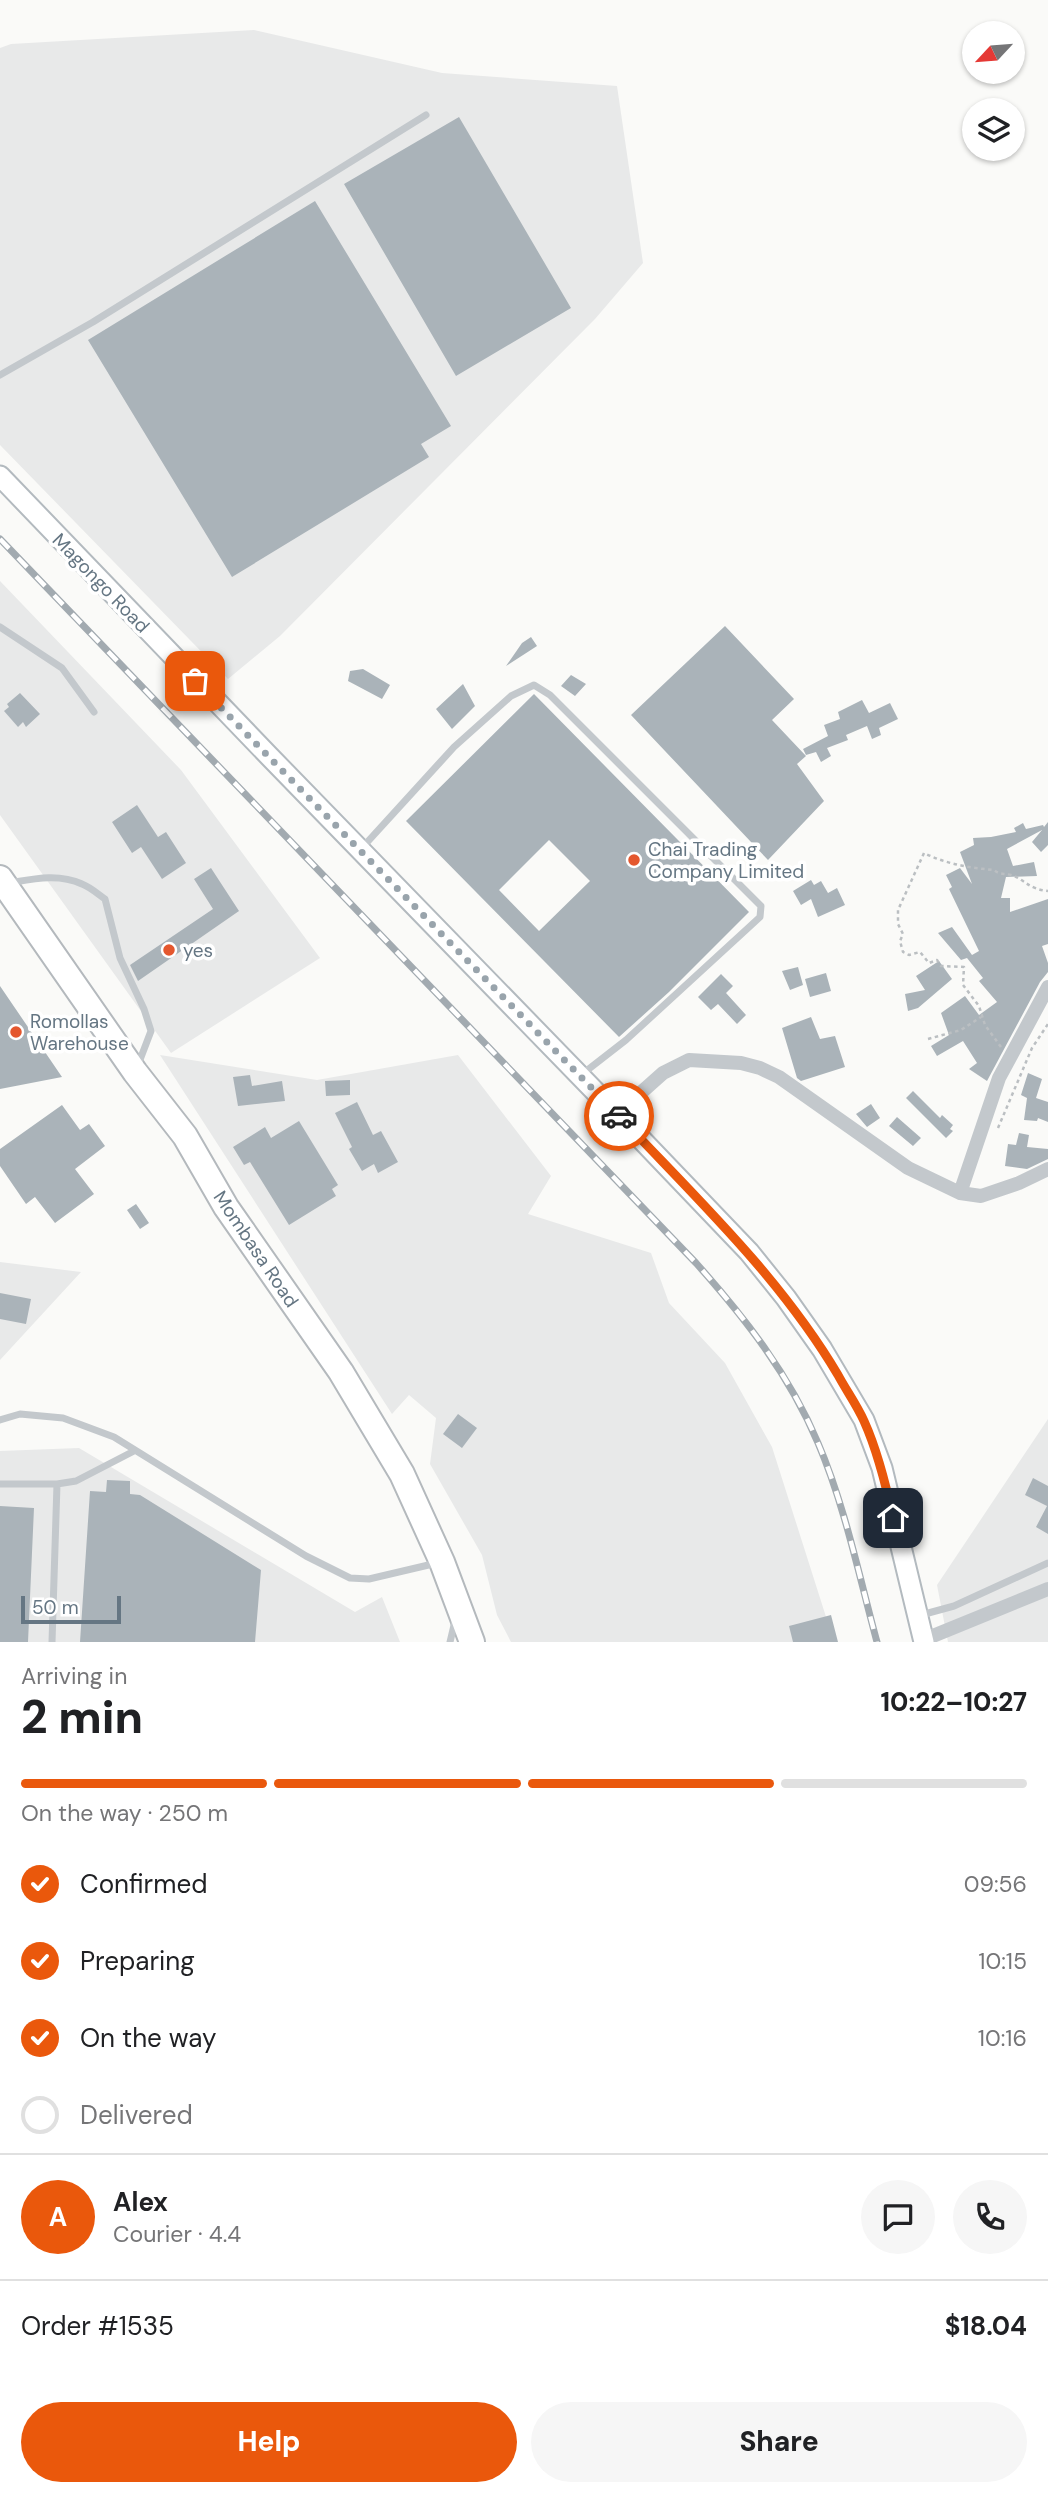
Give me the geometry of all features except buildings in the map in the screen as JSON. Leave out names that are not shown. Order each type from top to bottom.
[{"type":"highway","name":"Mombasa Road","points":[[1,883],[135,1072],[185,1136],[226,1207],[341,1372],[402,1474],[442,1562],[472,1642]]},
{"type":"street","name":"Magongo Road","points":[[0,476],[749,1252],[786,1298],[822,1349],[864,1420],[882,1468],[923,1641]]},
{"type":"street","points":[[960,1194],[999,1078],[1048,988]]},
{"type":"street","points":[[617,1114],[663,1073],[676,1065],[689,1060],[741,1063],[779,1077],[908,1168],[960,1194],[981,1196],[1019,1183],[1048,1169]]},
{"type":"street","points":[[923,1641],[1048,1590]]},
{"type":"lane","points":[[0,375],[93,322],[426,115]]},
{"type":"lane","points":[[0,626],[62,668],[94,712]]},
{"type":"lane","points":[[361,849],[454,747],[511,696],[534,685],[550,695],[761,906],[760,917],[626,1040],[580,1076]]},
{"type":"lane","points":[[1,883],[41,877],[62,879],[82,883],[105,899],[120,958],[144,1009],[151,1031],[135,1072]]},
{"type":"lane","points":[[0,1420],[20,1414],[63,1418],[114,1437],[295,1549],[350,1578],[369,1579],[442,1562]]},
{"type":"lane","points":[[0,1485],[76,1481],[134,1451]]},
{"type":"lane","points":[[52,1642],[57,1484]]},
{"type":"lane","points":[[916,1616],[954,1606],[1048,1563]]},
{"type":"lane","points":[[450,1642],[459,1607]]},
{"type":"path","points":[[1013,1056],[999,1045],[985,1025],[979,1006],[963,985],[964,967],[941,966],[937,960],[929,963],[920,953],[909,956],[903,952],[900,941],[903,934],[898,924],[898,910],[924,853],[937,860],[963,867],[994,870],[998,874],[1012,876],[1034,890],[1048,891]]},
{"type":"path","points":[[928,1040],[961,1030],[982,1016]]},
{"type":"path","points":[[998,1128],[1032,1048],[1048,1024]]},
{"type":"shaded area","points":[[254,30],[442,73],[617,86],[643,263],[595,319],[280,636],[228,679],[0,445],[0,48],[11,44]]},
{"type":"shaded area","points":[[0,581],[181,770],[320,958],[171,1053],[0,815]]},
{"type":"shaded area","points":[[160,1055],[317,1080],[458,1055],[551,1176],[528,1214],[651,1253],[669,1303],[725,1363],[772,1447],[834,1642],[511,1642],[497,1615],[482,1555],[430,1464],[436,1418],[409,1395],[392,1414]]},
{"type":"shaded area","points":[[0,1262],[81,1272],[0,1360]]},
{"type":"shaded area","points":[[1048,1419],[1048,1642],[948,1642],[937,1585]]},
{"type":"shaded area","points":[[79,1448],[355,1612],[382,1597],[400,1642],[0,1642],[0,1451]]},
{"type":"railway","points":[[0,539],[696,1263],[732,1305],[780,1370],[818,1443],[844,1516],[877,1642]]},
{"type":"way so far","points":[[195,681],[619,1116]]},
{"type":"place","name":"Chai Trading Company Limited","points":[[634,860]]},
{"type":"place","name":"yes","points":[[169,950]]},
{"type":"place","name":"Romollas Warehouse","points":[[16,1032]]},
{"type":"route","points":[[619,1116],[749,1252],[822,1349],[864,1420],[882,1468],[893,1518]]}]
